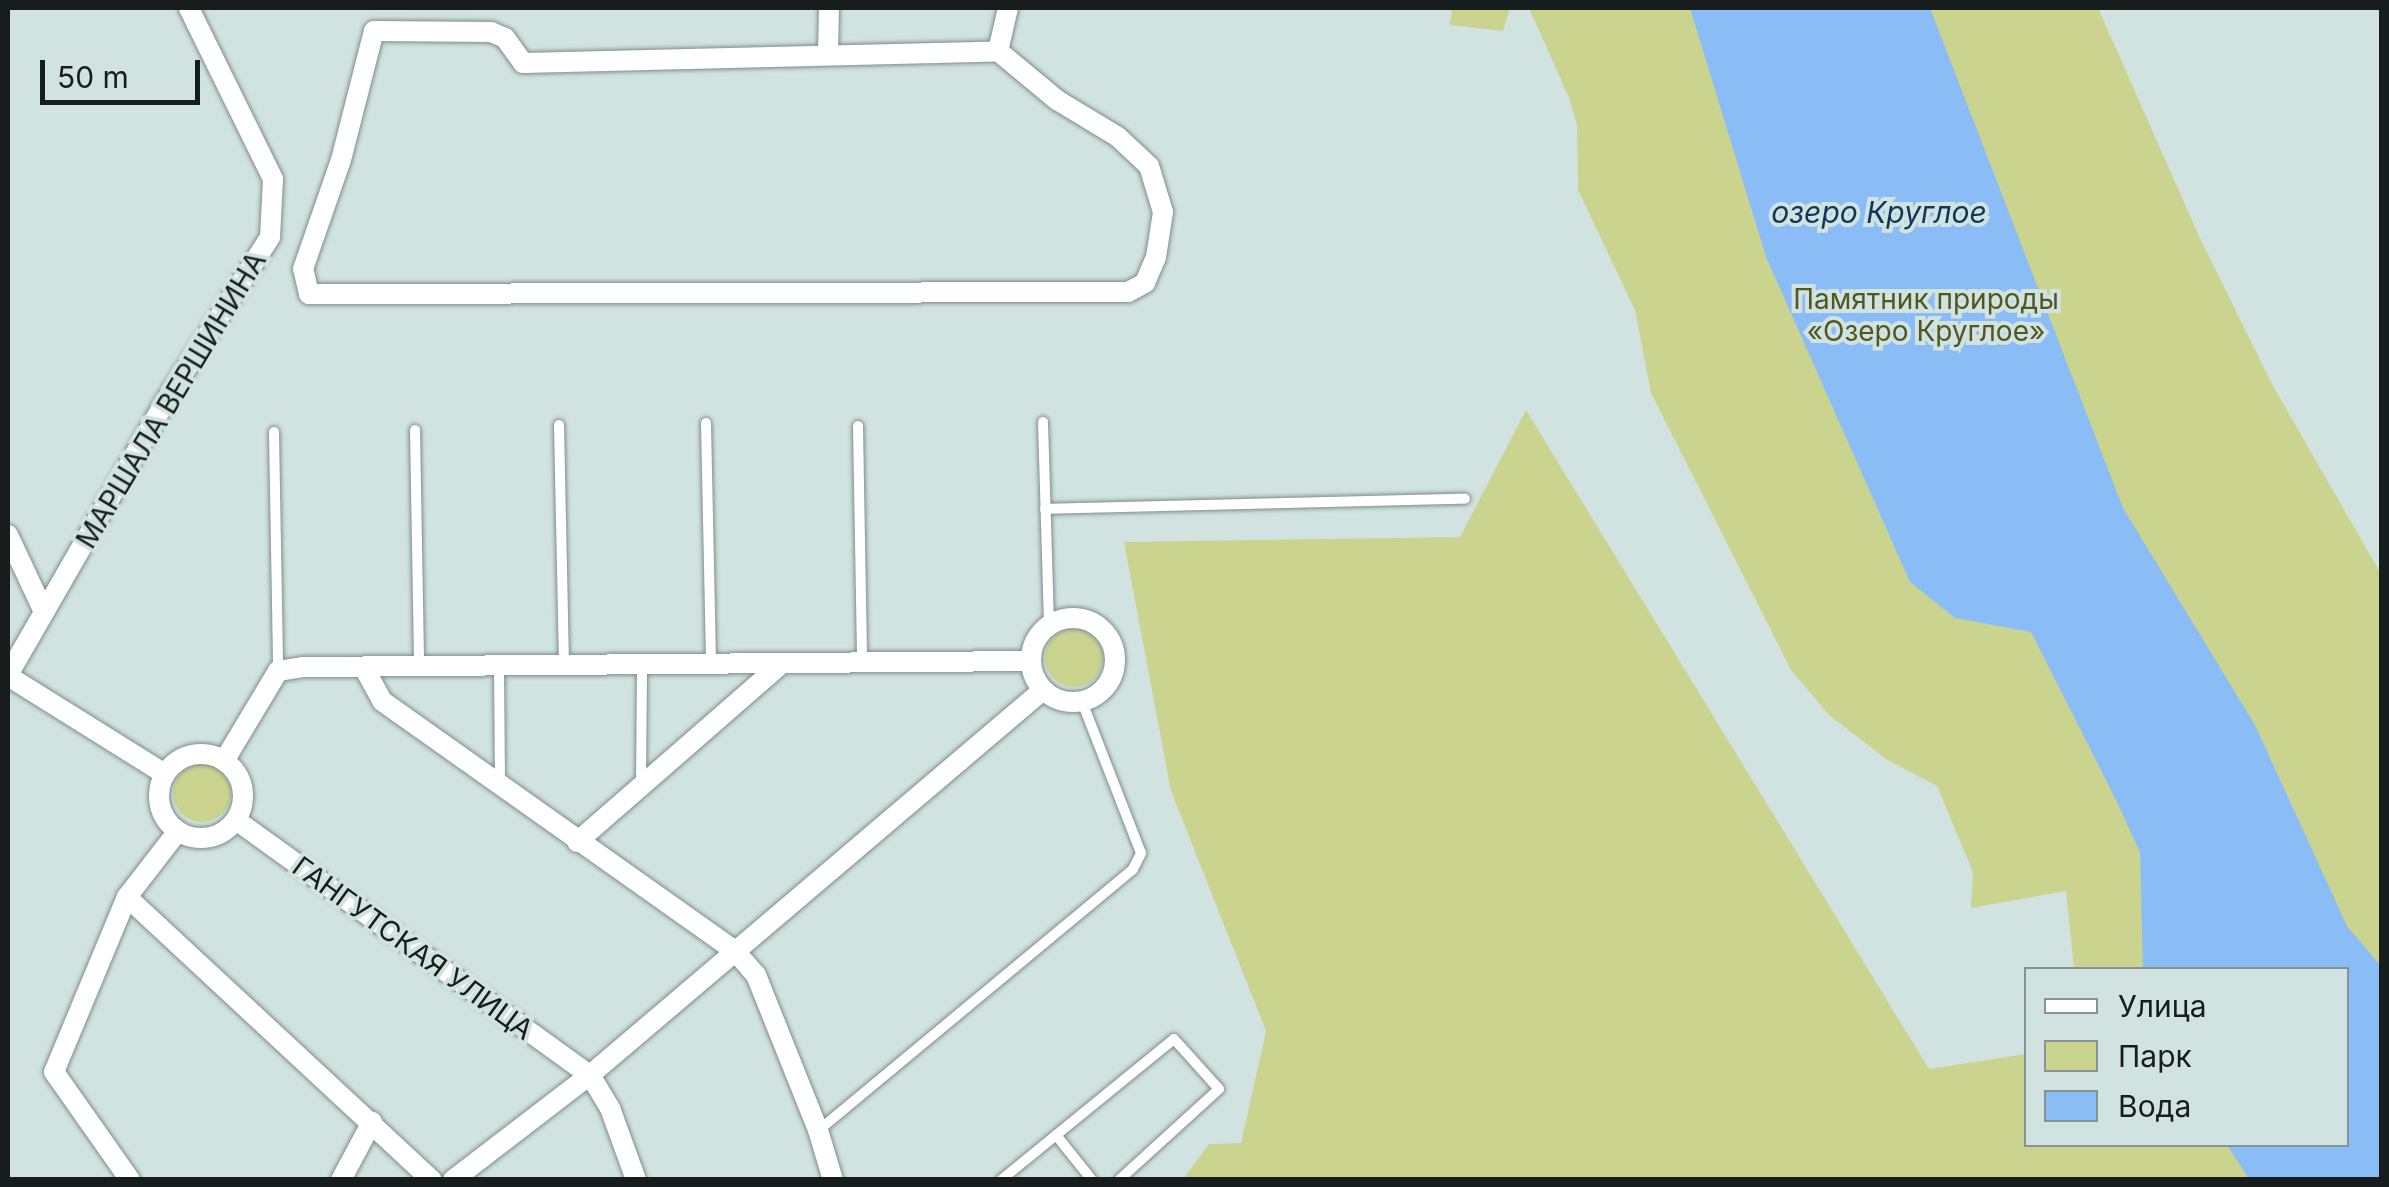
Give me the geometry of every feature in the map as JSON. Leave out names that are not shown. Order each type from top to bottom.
[{"type":"street","name":"МАРШАЛА ВЕРШИНИНА","points":[[8,675],[165,402],[270,237],[274,180],[188,8]]},
{"type":"street","points":[[828,54],[829,8]]},
{"type":"street","points":[[998,51],[1008,8]]},
{"type":"street","points":[[374,31],[491,32],[505,38],[523,63],[828,54],[998,51],[1057,100],[1118,137],[1149,166],[1164,212],[1156,257],[1145,284],[1128,292],[318,296],[309,294],[302,280],[308,250],[341,160],[374,31]]},
{"type":"street","points":[[8,535],[44,612]]},
{"type":"street","points":[[1071,617],[1086,619],[1108,635],[1114,647],[1113,675],[1106,688],[1082,702],[1068,702],[1043,690],[1030,661],[1036,638],[1049,625],[1071,617]]},
{"type":"street","points":[[224,761],[278,671],[1030,661]]},
{"type":"street","points":[[576,842],[782,663]]},
{"type":"street","points":[[364,668],[382,701],[735,951],[756,975],[818,1130],[833,1180]]},
{"type":"street","points":[[8,675],[165,774]]},
{"type":"street","points":[[454,1180],[590,1075],[1043,690]]},
{"type":"street","points":[[212,755],[224,761],[241,781],[244,794],[236,820],[212,836],[198,838],[178,831],[164,816],[159,802],[165,774],[186,756],[212,755]]},
{"type":"street","name":"ГАНГУТСКАЯ УЛИЦА","points":[[236,820],[590,1075],[610,1108],[636,1180]]},
{"type":"street","points":[[130,1180],[54,1072],[127,897],[178,831]]},
{"type":"street","points":[[127,897],[432,1180]]},
{"type":"street","points":[[342,1180],[372,1122]]},
{"type":"lane","points":[[1043,422],[1049,625]]},
{"type":"lane","points":[[706,423],[711,664]]},
{"type":"lane","points":[[559,425],[564,666]]},
{"type":"lane","points":[[858,426],[862,662]]},
{"type":"lane","points":[[415,430],[419,668]]},
{"type":"lane","points":[[274,432],[278,671]]},
{"type":"lane","points":[[1046,509],[1465,498]]},
{"type":"lane","points":[[641,786],[642,665]]},
{"type":"lane","points":[[499,667],[500,782]]},
{"type":"lane","points":[[818,1130],[1133,869],[1142,852],[1082,702]]},
{"type":"lane","points":[[1001,1180],[1174,1039],[1219,1089],[1119,1180]]},
{"type":"lane","points":[[1056,1135],[1092,1180]]},
{"type":"green space","points":[[1452,8],[1510,8],[1503,31],[1450,25]]},
{"type":"green space","name":"Памятник природы «Озеро Круглое»","points":[[1529,8],[2098,8],[2199,236],[2272,384],[2381,574],[2381,1179],[1183,1179],[1209,1144],[1241,1143],[1266,1031],[1171,791],[1124,542],[1460,537],[1526,410],[1929,1069],[2024,1054],[2024,1147],[2349,1147],[2349,967],[2074,967],[2066,891],[1971,908],[1973,872],[1937,786],[1886,759],[1829,715],[1791,670],[1651,393],[1635,310],[1578,190],[1577,125]]},
{"type":"green space","points":[[1074,629],[1094,638],[1103,658],[1094,678],[1074,687],[1054,678],[1045,658],[1054,638]]},
{"type":"green space","points":[[202,764],[222,773],[231,793],[222,813],[202,822],[182,813],[173,793],[182,773]]},
{"type":"water","name":"озеро Круглое","points":[[1690,8],[1930,8],[2123,508],[2255,725],[2347,926],[2381,966],[2381,1179],[2249,1179],[2228,1147],[2349,1147],[2349,967],[2143,967],[2140,852],[2031,632],[1955,618],[1910,582],[1766,257]]}]
